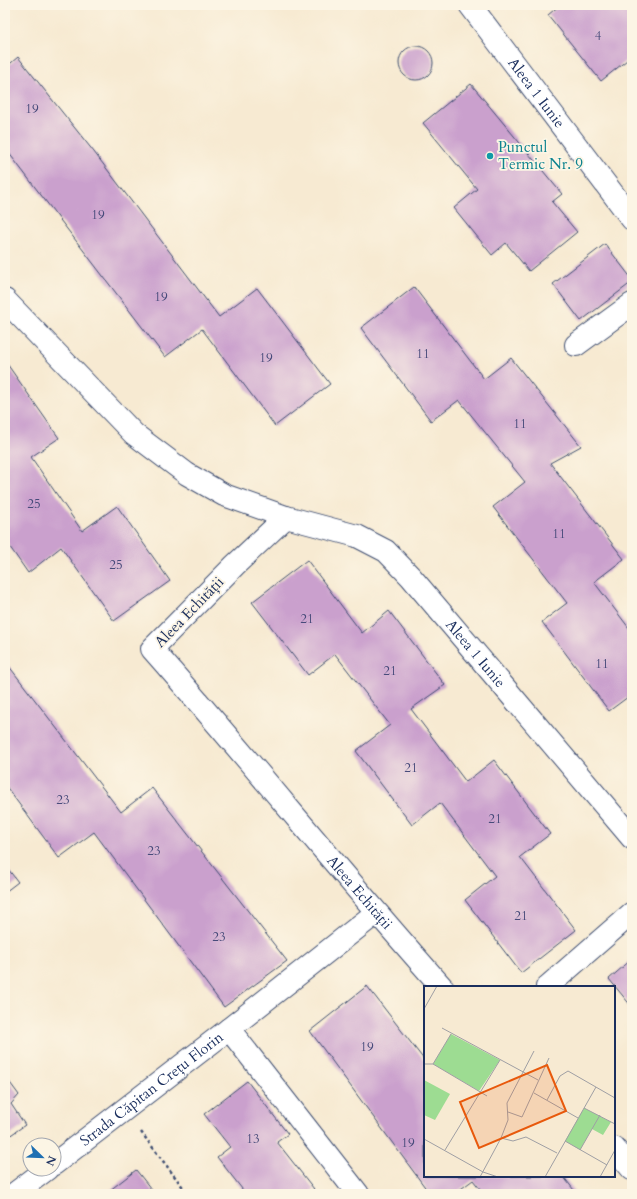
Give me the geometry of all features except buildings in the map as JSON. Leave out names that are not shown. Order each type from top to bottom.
[{"type":"street","name":"Aleea 1 Iunie","points":[[470,5],[632,220]]},
{"type":"street","points":[[576,345],[632,304]]},
{"type":"street","points":[[8,310],[134,434],[187,474],[224,495],[286,517]]},
{"type":"street","name":"Aleea 1 Iunie","points":[[286,517],[357,536],[386,551],[411,577],[632,838]]},
{"type":"street","name":"Aleea Echității","points":[[286,517],[235,565],[152,649],[202,706],[376,913],[441,986]]},
{"type":"street","name":"Strada Căpitan Crețu Florin","points":[[62,1158],[230,1029],[376,913]]},
{"type":"street","points":[[549,986],[632,913]]},
{"type":"street","name":"Strada Căpitan Crețu Florin","points":[[230,1029],[358,1194]]},
{"type":"street","points":[[615,1149],[632,1169]]},
{"type":"street","points":[[14,1194],[36,1177]]},
{"type":"path","points":[[124,1110],[188,1194]]},
{"type":"place","name":"Punctul Termic Nr. 9","points":[[490,156]]}]
